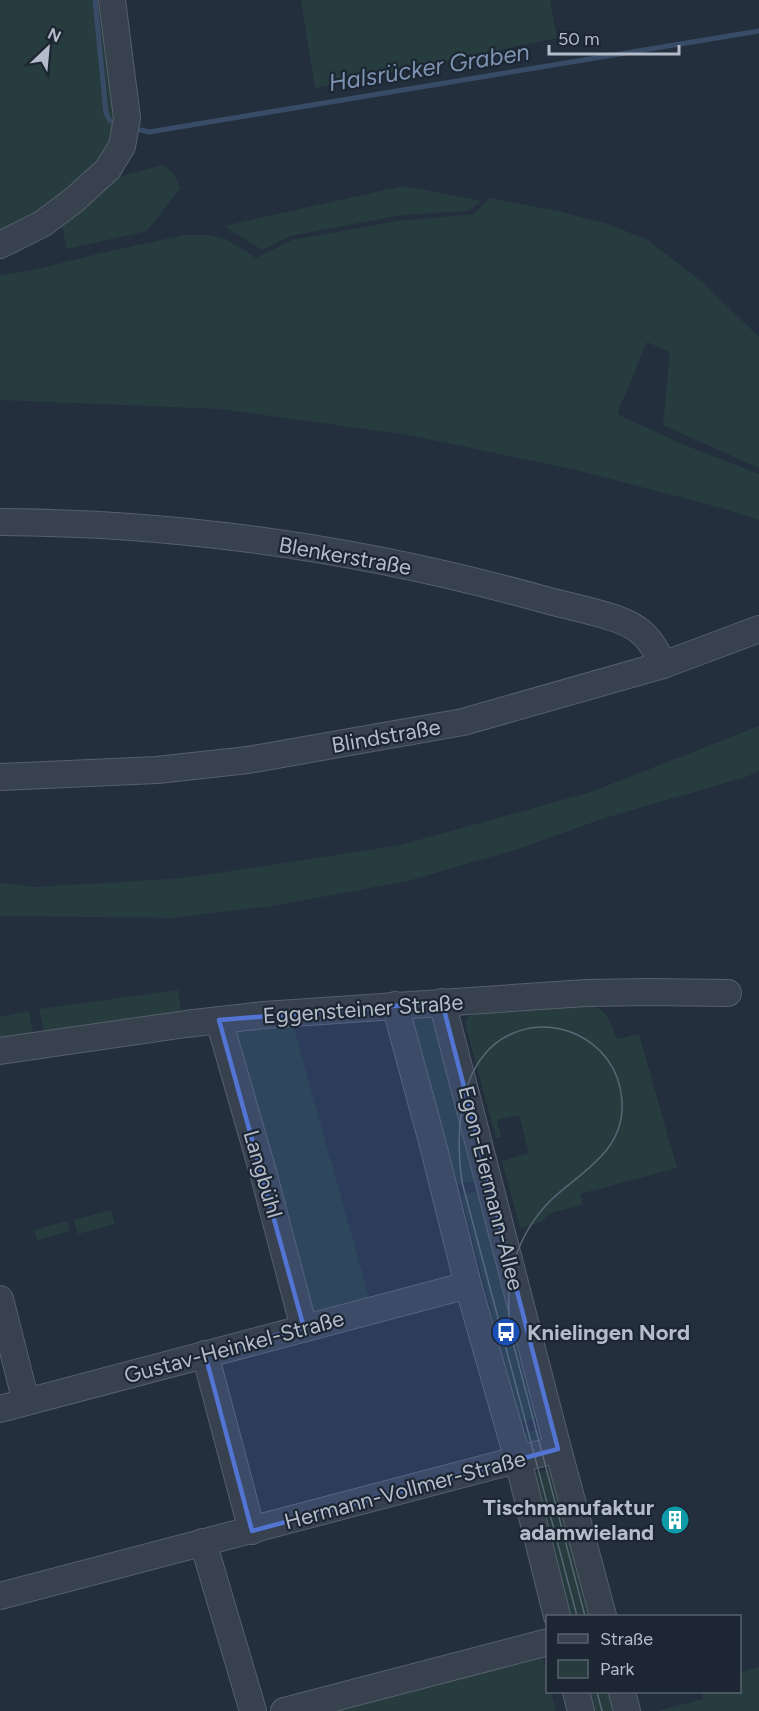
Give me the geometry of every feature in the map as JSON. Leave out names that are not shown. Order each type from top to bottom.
[{"type":"street","points":[[0,246],[42,224],[80,195],[108,169],[122,146],[127,118],[112,0]]},
{"type":"street","name":"Blenkerstraße","points":[[0,522],[86,525],[239,538],[408,567],[524,594],[619,620],[635,627],[651,640],[663,665]]},
{"type":"street","name":"Blindstraße","points":[[0,777],[158,770],[248,760],[463,722],[663,665],[759,629]]},
{"type":"street","name":"Eggensteiner Straße","points":[[0,1051],[219,1020],[395,1005],[586,993],[728,993]]},
{"type":"street","name":"Egon-Eiermann-Allee","points":[[442,1002],[602,1615]]},
{"type":"street","name":"Egon-Eiermann-Allee","points":[[395,1005],[468,1285],[518,1460],[557,1615]]},
{"type":"street","name":"Langbühl","points":[[219,1020],[264,1176],[304,1328]]},
{"type":"street","name":"Gustav-Heinkel-Straße","points":[[0,1409],[468,1285]]},
{"type":"street","points":[[0,1299],[26,1402]]},
{"type":"street","name":"Hermann-Vollmer-Straße","points":[[205,1354],[252,1531]]},
{"type":"street","name":"Hermann-Vollmer-Straße","points":[[0,1596],[558,1449]]},
{"type":"street","points":[[204,1542],[253,1711]]},
{"type":"street","points":[[284,1711],[546,1643]]},
{"type":"street","points":[[576,1693],[581,1711]]},
{"type":"street","points":[[622,1693],[627,1711]]},
{"type":"highlighted area","points":[[442,1002],[558,1449],[252,1531],[205,1354],[304,1328],[219,1020]]},
{"type":"green space","points":[[0,0],[104,0],[117,137],[91,179],[23,223],[0,234]]},
{"type":"green space","points":[[301,0],[550,0],[557,38],[315,88]]},
{"type":"green space","points":[[163,165],[175,175],[180,188],[147,231],[67,249],[61,222],[114,178]]},
{"type":"green space","points":[[404,186],[482,201],[468,211],[402,215],[290,236],[262,250],[224,226]]},
{"type":"green space","points":[[490,198],[558,211],[608,224],[648,240],[703,283],[759,337],[759,468],[663,425],[670,352],[647,342],[617,414],[682,444],[759,474],[759,520],[576,470],[409,435],[219,409],[0,400],[0,275],[33,270],[185,235],[208,235],[226,239],[256,258],[292,240],[397,221],[474,214]]},
{"type":"green space","points":[[759,726],[759,771],[746,777],[605,818],[518,849],[408,881],[272,906],[172,918],[0,916],[0,883],[37,887],[185,878],[401,845],[591,792]]},
{"type":"green space","points":[[178,990],[181,1013],[44,1032],[39,1009]]},
{"type":"green space","points":[[582,1003],[597,1008],[606,1015],[617,1039],[639,1034],[677,1168],[580,1194],[583,1205],[550,1213],[541,1222],[520,1228],[502,1161],[529,1153],[519,1115],[497,1120],[501,1137],[496,1138],[465,1023],[472,1015]]},
{"type":"green space","points":[[29,1011],[33,1033],[0,1040],[0,1017]]},
{"type":"green space","points":[[422,1016],[437,1019],[482,1179],[450,1187],[410,1024],[415,1018]]},
{"type":"green space","points":[[293,1025],[369,1297],[309,1313],[235,1031]]},
{"type":"green space","points":[[484,1189],[530,1392],[538,1418],[521,1423],[461,1195]]},
{"type":"green space","points":[[111,1210],[115,1224],[78,1234],[74,1220]]},
{"type":"green space","points":[[67,1221],[70,1231],[37,1240],[34,1230]]},
{"type":"green space","points":[[547,1427],[543,1438],[527,1444],[516,1435]]},
{"type":"green space","points":[[551,1469],[597,1615],[565,1615],[531,1480],[535,1473]]},
{"type":"green space","points":[[541,1650],[546,1672],[546,1693],[551,1693],[556,1711],[310,1711]]},
{"type":"green space","points":[[759,1667],[759,1711],[658,1711],[703,1699],[702,1693],[741,1693],[741,1672]]},
{"type":"green space","points":[[585,1693],[617,1693],[622,1711],[590,1711]]},
{"type":"waterway","name":"Halsrücker Graben","points":[[95,0],[106,113],[110,121]]},
{"type":"waterway","name":"Halsrücker Graben","points":[[141,130],[149,132],[759,31]]},
{"type":"tram line","points":[[577,1615],[462,1182],[460,1167],[461,1116],[464,1099],[475,1068],[489,1049],[502,1039],[524,1029],[540,1027],[568,1031],[586,1039],[601,1052],[613,1069],[622,1101],[617,1133],[609,1147],[588,1169],[551,1200],[527,1232],[515,1261],[509,1297],[511,1335],[585,1615]]},
{"type":"tram line","points":[[597,1693],[602,1711]]},
{"type":"place","name":"Knielingen Nord","points":[[506,1332]]},
{"type":"place","name":"Tischmanufaktur adamwieland","points":[[675,1520]]}]
